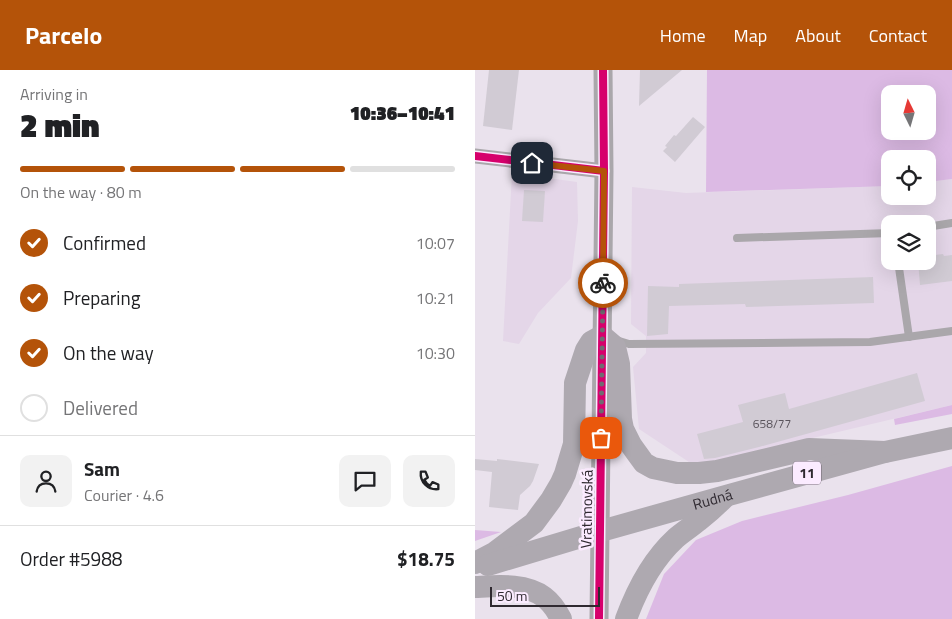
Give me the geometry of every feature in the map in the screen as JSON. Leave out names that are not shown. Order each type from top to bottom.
[{"type":"main road","points":[[475,563],[498,550],[534,523],[561,483],[573,444],[575,383],[585,350],[591,342],[603,336],[615,346],[619,364],[623,429],[640,458],[644,463],[653,468],[677,473],[699,474],[809,449],[885,452]]},
{"type":"main road","name":"Rudná","points":[[475,569],[729,494],[885,452],[952,438]]},
{"type":"main road","points":[[625,619],[646,576],[665,549],[729,494]]},
{"type":"main road","points":[[475,587],[518,587],[528,590],[545,597],[561,619]]},
{"type":"street","name":"Vratimovská","points":[[599,619],[603,336],[603,70]]},
{"type":"street","points":[[475,156],[604,171]]},
{"type":"lane","points":[[936,226],[952,223]]},
{"type":"lane","points":[[737,238],[881,233]]},
{"type":"lane","points":[[899,270],[909,336]]},
{"type":"lane","points":[[603,336],[629,344],[870,342],[952,331]]},
{"type":"shaded area","points":[[707,70],[952,70],[952,179],[936,181],[936,150],[881,150],[881,186],[706,192]]},
{"type":"shaded area","points":[[512,173],[577,182],[578,221],[571,278],[538,313],[519,344],[503,341]]},
{"type":"shaded area","points":[[952,179],[952,405],[695,466],[639,429],[633,367],[646,353],[646,336],[631,324],[632,187],[686,193],[881,186],[881,205],[936,205],[936,181]]},
{"type":"shaded area","points":[[952,405],[952,414],[895,425],[894,419]]},
{"type":"shaded area","points":[[952,466],[952,619],[646,619],[664,574],[696,540],[742,521],[848,495]]},
{"type":"shaded area","points":[[475,530],[501,532],[475,541]]},
{"type":"building","points":[[489,70],[519,70],[512,130],[483,126]]},
{"type":"building","points":[[640,70],[682,70],[639,106]]},
{"type":"building","points":[[693,117],[705,127],[675,162],[663,151],[667,147],[665,146]]},
{"type":"building","points":[[524,190],[545,191],[543,222],[522,221]]},
{"type":"building","points":[[936,255],[952,255],[952,281],[920,285],[919,270],[936,270]]},
{"type":"building","points":[[873,277],[874,303],[746,307],[745,304],[669,306],[668,334],[647,336],[648,286],[679,287],[679,284]]},
{"type":"building","points":[[917,373],[925,401],[759,447],[704,459],[697,434],[743,422],[738,405],[785,393],[789,409]]},
{"type":"building","points":[[475,459],[497,461],[497,459],[539,464],[530,486],[520,495],[518,510],[489,507],[492,472],[475,470]]},
{"type":"tram line","points":[[603,619],[607,70]]},
{"type":"cycle path","points":[[599,619],[604,171],[603,70]]},
{"type":"cycle path","points":[[475,156],[604,171]]},
{"type":"way so far","points":[[601,438],[603,283]]},
{"type":"route","points":[[532,163],[604,171],[603,283]]}]
